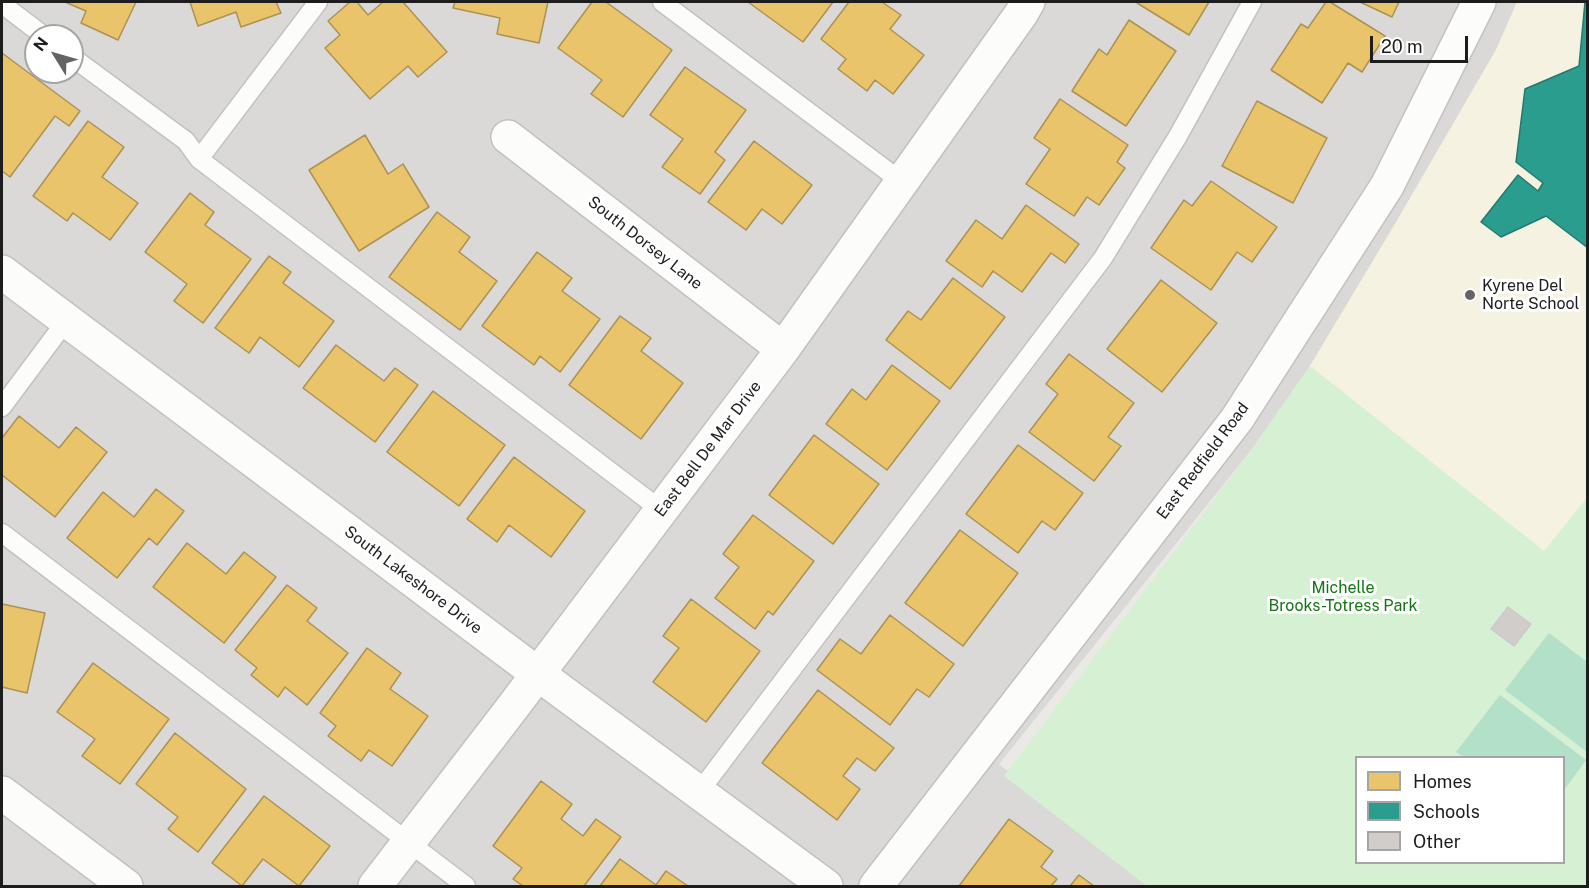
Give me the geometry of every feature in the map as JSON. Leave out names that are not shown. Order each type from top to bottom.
[{"type":"street","name":"East Redfield Road","points":[[876,886],[1237,420],[1387,186],[1479,2]]},
{"type":"street","name":"East Bell De Mar Drive","points":[[375,886],[783,349],[902,182],[1018,6]]},
{"type":"street","name":"South Dorsey Lane","points":[[508,137],[783,349]]},
{"type":"street","name":"South Lakeshore Drive","points":[[2,272],[538,674],[826,886]]},
{"type":"street","points":[[2,793],[126,886]]},
{"type":"lane","points":[[199,159],[318,2]]},
{"type":"lane","points":[[662,2],[902,182]]},
{"type":"lane","points":[[699,792],[1103,258],[1178,136],[1252,2]]},
{"type":"lane","points":[[2,4],[28,24]]},
{"type":"lane","points":[[84,66],[186,141],[199,159],[661,510]]},
{"type":"lane","points":[[2,407],[66,321]]},
{"type":"lane","points":[[2,533],[466,886]]},
{"type":"shaded area","points":[[2,2],[1517,2],[1496,50],[1310,366],[1252,449],[999,764],[1152,886],[2,886]]},
{"type":"shaded area","name":"Kyrene Del Norte School","points":[[1517,2],[1587,2],[1587,498],[1544,551],[1310,366],[1496,50]]},
{"type":"green space","name":"Michelle Brooks-Totress Park","points":[[1310,366],[1544,551],[1587,498],[1587,886],[1147,886],[1004,776],[1252,449]]},
{"type":"green space","points":[[1549,633],[1587,662],[1587,752],[1505,690]]},
{"type":"green space","points":[[1500,695],[1586,760],[1565,789],[1565,756],[1462,756],[1456,752]]},
{"type":"building: Homes","points":[[65,2],[136,2],[118,40],[81,23],[86,11]]},
{"type":"building: Homes","points":[[190,2],[276,2],[281,13],[241,27],[236,12],[198,26]]},
{"type":"building: Homes","points":[[350,2],[357,2],[368,15],[383,2],[403,2],[447,52],[418,77],[408,66],[370,99],[325,48],[340,35],[328,21]]},
{"type":"building: Homes","points":[[455,2],[548,2],[539,43],[497,34],[500,18],[453,8]]},
{"type":"building: Homes","points":[[592,2],[606,2],[672,50],[623,117],[591,94],[602,80],[558,48]]},
{"type":"building: Homes","points":[[748,2],[833,2],[803,42]]},
{"type":"building: Homes","points":[[849,2],[882,2],[901,15],[890,29],[924,55],[893,94],[875,80],[867,91],[838,69],[846,59],[821,39]]},
{"type":"building: Homes","points":[[1138,2],[1209,2],[1189,35]]},
{"type":"building: Homes","points":[[1326,2],[1330,2],[1385,36],[1362,72],[1348,63],[1322,103],[1271,70],[1301,24],[1308,28]]},
{"type":"building: Homes","points":[[1360,2],[1399,2],[1392,17]]},
{"type":"building: Homes","points":[[1129,20],[1176,51],[1126,126],[1072,91],[1099,49],[1107,55]]},
{"type":"building: Homes","points":[[2,53],[24,69],[24,84],[44,84],[80,111],[69,126],[55,116],[10,177],[2,171]]},
{"type":"building: Homes","points":[[685,67],[746,110],[715,152],[725,160],[700,194],[662,167],[683,139],[650,115]]},
{"type":"building: Homes","points":[[1060,99],[1128,145],[1117,162],[1125,168],[1099,205],[1087,197],[1074,216],[1026,184],[1050,149],[1034,138]]},
{"type":"building: Homes","points":[[1257,101],[1327,138],[1293,203],[1222,166]]},
{"type":"building: Homes","points":[[88,121],[124,147],[102,177],[138,203],[110,240],[73,213],[67,221],[33,196]]},
{"type":"building: Homes","points":[[365,135],[388,174],[403,164],[429,207],[359,251],[309,170]]},
{"type":"building: Homes","points":[[754,141],[812,185],[782,224],[762,209],[746,230],[708,202]]},
{"type":"building: Homes","points":[[1211,181],[1277,227],[1252,262],[1237,252],[1211,290],[1151,248],[1184,200],[1192,206]]},
{"type":"building: Homes","points":[[190,193],[214,212],[205,225],[251,259],[203,323],[174,301],[187,284],[145,252]]},
{"type":"building: Homes","points":[[1026,205],[1079,244],[1065,263],[1051,253],[1022,292],[993,271],[982,287],[946,261],[976,220],[1002,239]]},
{"type":"building: Homes","points":[[437,212],[470,237],[459,252],[497,281],[460,330],[389,277]]},
{"type":"building: Homes","points":[[537,252],[572,278],[562,291],[600,319],[560,372],[540,356],[534,365],[482,326]]},
{"type":"building: Homes","points":[[269,256],[291,272],[283,283],[334,321],[299,367],[260,337],[249,353],[215,328]]},
{"type":"building: Homes","points":[[953,278],[1005,317],[950,389],[886,340],[908,311],[921,320]]},
{"type":"building: Homes","points":[[1161,280],[1217,323],[1162,392],[1107,349]]},
{"type":"building: Homes","points":[[620,316],[651,338],[641,351],[683,383],[641,439],[569,385]]},
{"type":"building: Homes","points":[[336,345],[384,381],[395,368],[418,385],[375,442],[303,388]]},
{"type":"building: Homes","points":[[1069,354],[1134,403],[1108,437],[1121,446],[1094,481],[1029,432],[1058,394],[1046,384]]},
{"type":"building: Homes","points":[[892,365],[940,401],[887,470],[826,424],[852,389],[866,400]]},
{"type":"building: Homes","points":[[433,391],[505,445],[459,506],[387,452]]},
{"type":"building: Homes","points":[[19,416],[59,448],[76,427],[107,452],[55,517],[2,475],[2,438]]},
{"type":"building: Homes","points":[[814,435],[879,484],[833,544],[769,495]]},
{"type":"building: Homes","points":[[1018,445],[1083,493],[1055,530],[1042,521],[1018,553],[966,514]]},
{"type":"building: Homes","points":[[514,457],[585,511],[551,557],[509,525],[497,542],[467,519]]},
{"type":"building: Homes","points":[[156,489],[184,511],[157,545],[149,538],[117,578],[67,538],[103,492],[134,517]]},
{"type":"building: Homes","points":[[753,515],[814,561],[773,615],[768,611],[755,629],[715,598],[739,567],[723,554]]},
{"type":"building: Homes","points":[[960,530],[1018,573],[963,646],[905,603]]},
{"type":"building: Homes","points":[[187,543],[226,574],[244,552],[276,577],[224,643],[153,587]]},
{"type":"building: Homes","points":[[287,585],[317,608],[307,621],[348,653],[307,705],[285,687],[278,697],[251,675],[257,668],[235,650]]},
{"type":"building: Homes","points":[[691,599],[760,651],[706,722],[653,682],[679,648],[663,636]]},
{"type":"building: Homes","points":[[2,604],[45,613],[27,693],[2,687]]},
{"type":"building: Homes","points":[[890,615],[954,664],[929,697],[917,689],[890,725],[817,670],[840,639],[861,654]]},
{"type":"building: Homes","points":[[367,648],[401,673],[390,689],[428,716],[392,766],[369,750],[361,761],[328,736],[336,726],[320,713]]},
{"type":"building: Homes","points":[[93,663],[169,719],[120,784],[82,756],[95,739],[57,712]]},
{"type":"building: Homes","points":[[818,690],[894,748],[875,771],[857,758],[843,776],[860,789],[837,820],[762,763]]},
{"type":"building: Homes","points":[[175,733],[246,789],[198,852],[168,829],[178,817],[136,784]]},
{"type":"building: Homes","points":[[541,781],[572,804],[561,819],[583,836],[596,819],[621,837],[584,886],[523,886],[513,879],[522,868],[493,846]]},
{"type":"building: Homes","points":[[264,796],[330,846],[299,886],[263,859],[242,886],[212,863]]},
{"type":"building: Homes","points":[[1009,819],[1053,851],[1041,867],[1057,879],[1051,886],[959,886]]},
{"type":"building: Homes","points":[[620,859],[656,885],[666,871],[688,886],[600,886]]},
{"type":"building: Homes","points":[[1079,875],[1094,886],[1070,886]]},
{"type":"building: Schools","points":[[1585,2],[1588,2],[1588,248],[1546,216],[1501,237],[1481,222],[1518,175],[1538,191],[1543,183],[1516,162],[1525,89],[1579,66]]},
{"type":"building: Other","points":[[1508,607],[1531,624],[1514,646],[1491,629]]},
{"type":"place","name":"Kyrene Del Norte School","points":[[1470,295]]}]
